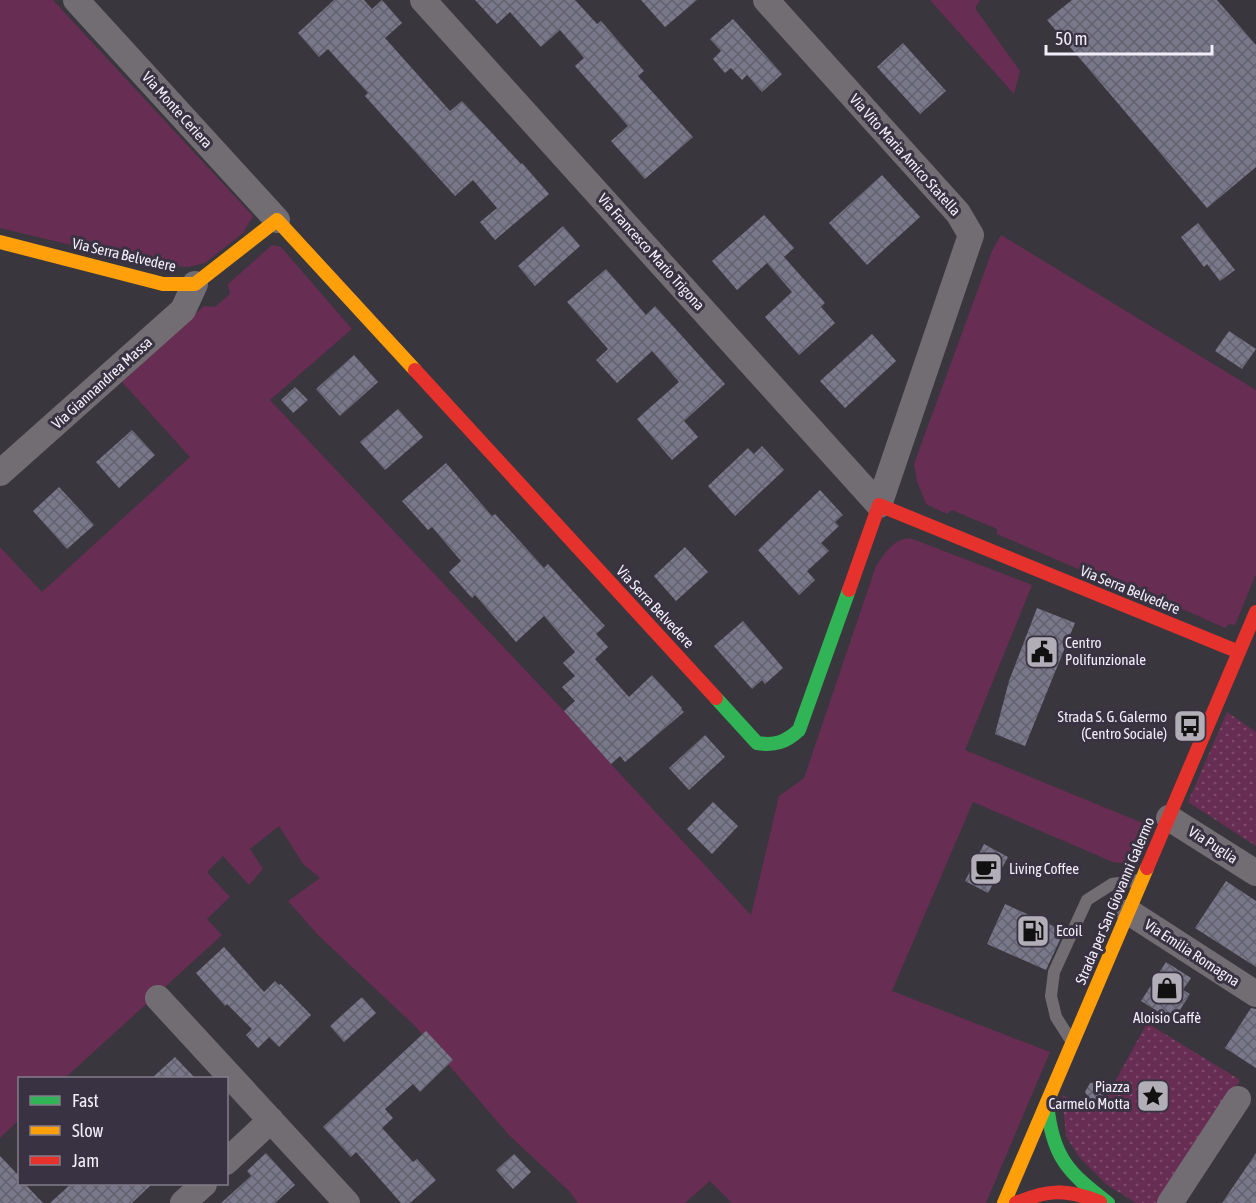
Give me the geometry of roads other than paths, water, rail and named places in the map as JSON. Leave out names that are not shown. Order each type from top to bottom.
[{"type":"street","name":"Via Monte Ceriera","points":[[76,0],[277,220]]},
{"type":"street","name":"Via Francesco Mario Trigona","points":[[423,0],[879,505]]},
{"type":"street","name":"Via Vito Maria Amico Statella","points":[[766,0],[958,213],[971,235],[879,505]]},
{"type":"street","points":[[195,284],[277,220]]},
{"type":"street","name":"Via Serra Belvedere","points":[[277,220],[757,743],[771,746],[786,742],[799,730],[879,505],[1239,652]]},
{"type":"street","name":"Via Serra Belvedere","points":[[0,242],[163,284],[195,284]]},
{"type":"street","name":"Via Giannandrea Massa","points":[[0,474],[183,310],[195,284]]},
{"type":"street","name":"Strada per San Giovanni Galermo","points":[[1004,1203],[1027,1162],[1047,1103],[1256,612]]},
{"type":"street","name":"Via Puglia","points":[[1169,818],[1256,873]]},
{"type":"street","name":"Via Emilia Romagna","points":[[1129,912],[1256,994]]},
{"type":"street","points":[[158,998],[347,1203]]},
{"type":"street","points":[[1170,1203],[1238,1099]]},
{"type":"street","points":[[1047,1103],[1048,1127],[1057,1151],[1080,1182],[1108,1203]]},
{"type":"street","points":[[228,1160],[271,1120]]},
{"type":"street","points":[[1027,1162],[1045,1158],[1068,1168]]},
{"type":"street","points":[[1051,1181],[1068,1191],[1101,1203]]},
{"type":"street","points":[[183,1203],[203,1185]]},
{"type":"street","points":[[1016,1203],[1040,1192],[1068,1191]]},
{"type":"lane","points":[[1072,1043],[1056,1017],[1051,996],[1054,972],[1087,900],[1112,884],[1143,879]]},
{"type":"place","name":"Centro Polifunzionale","points":[[1042,652]]},
{"type":"place","name":"Strada S. G. Galermo (Centro Sociale)","points":[[1190,726]]},
{"type":"place","name":"Living Coffee","points":[[986,869]]},
{"type":"place","name":"Ecoil","points":[[1033,931]]},
{"type":"place","name":"Aloisio Caffè","points":[[1167,988]]},
{"type":"place","name":"Piazza Carmelo Motta","points":[[1153,1096]]}]
